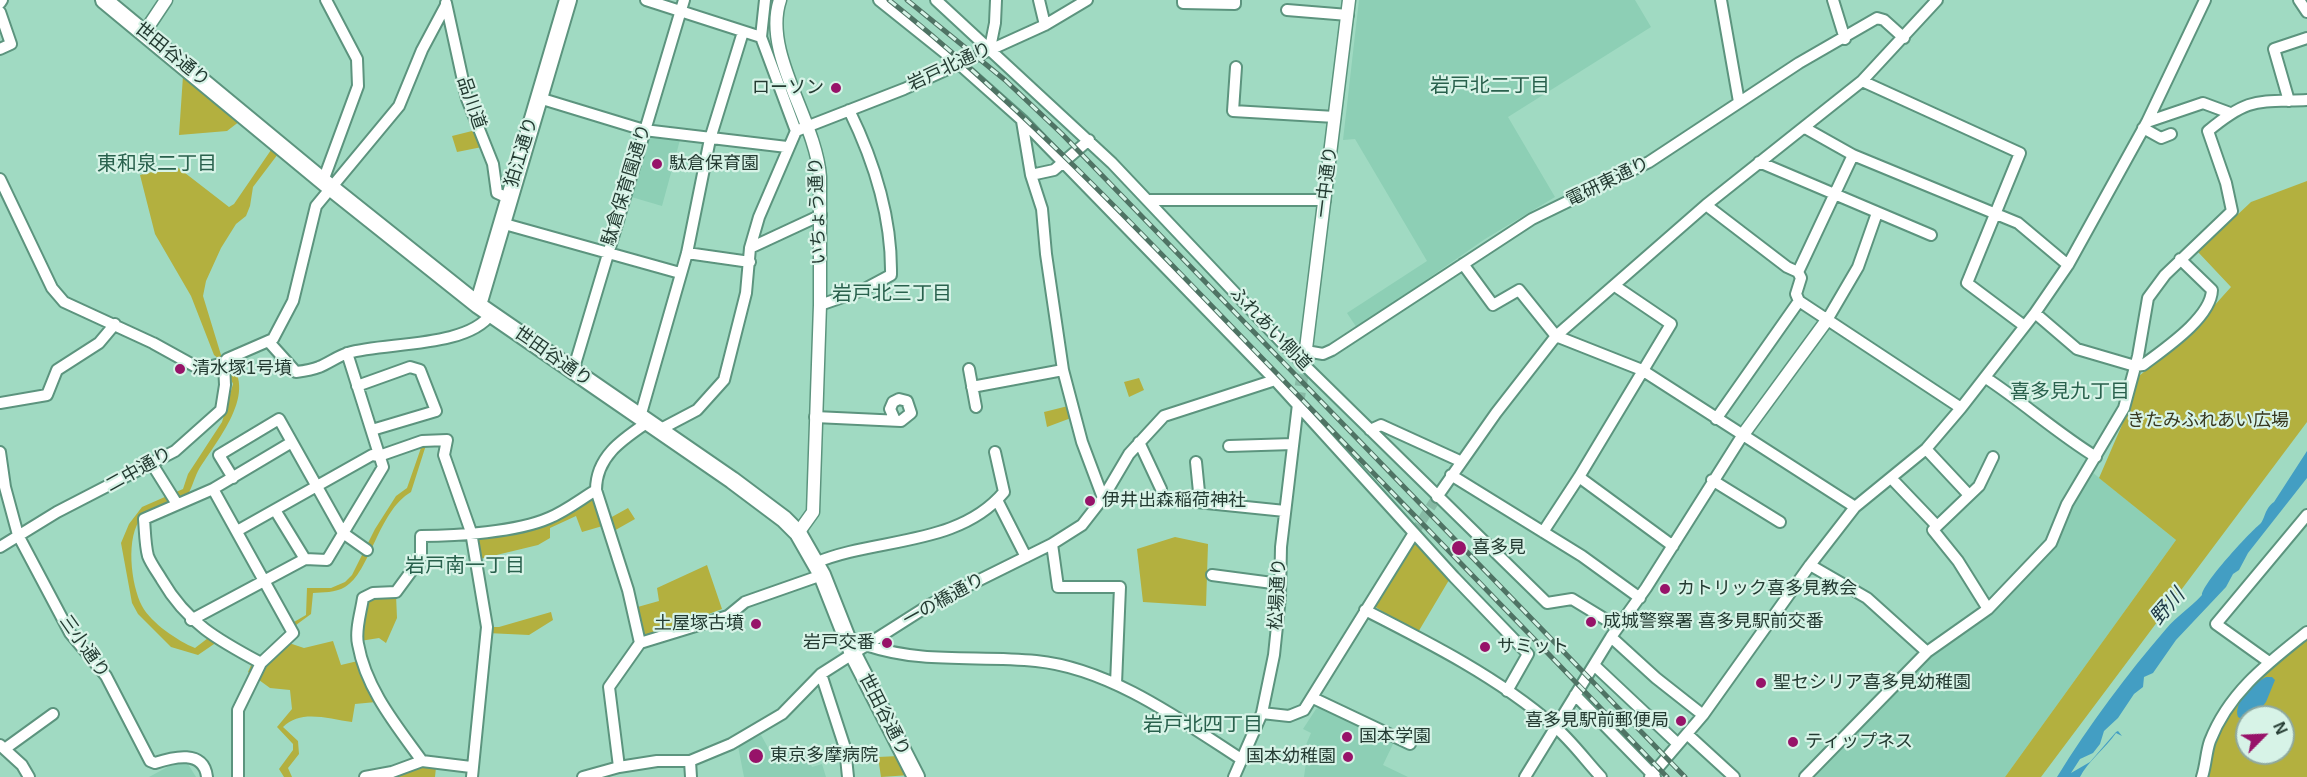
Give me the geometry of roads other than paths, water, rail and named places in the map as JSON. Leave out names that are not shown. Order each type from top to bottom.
[{"type":"main road","name":"世田谷通り","points":[[104,0],[326,184],[485,310],[732,480],[798,533],[818,569],[854,656],[916,777]]},
{"type":"main road","name":"狛江通り","points":[[485,310],[501,223],[568,0]]},
{"type":"street","points":[[144,33],[166,0]]},
{"type":"street","points":[[0,179],[56,293],[69,306],[115,324],[200,369],[224,363],[227,359],[268,342],[294,302],[316,206],[326,184],[358,86],[357,59],[326,0]]},
{"type":"street","points":[[646,0],[761,37]]},
{"type":"street","name":"駄倉保育園通り","points":[[573,371],[684,0]]},
{"type":"street","points":[[640,643],[628,590],[596,490],[597,470],[618,442],[649,423],[697,410],[724,380],[746,293],[750,248],[759,217],[787,147],[796,131],[761,37],[765,0]]},
{"type":"street","name":"いちょう通り","points":[[780,0],[775,18],[778,46],[809,125],[819,162],[821,215],[813,512],[798,533]]},
{"type":"street","name":"ふれあい側道","points":[[879,0],[959,64],[1022,120],[1298,404],[1414,533],[1528,654],[1507,691]]},
{"type":"street","name":"ふれあい側道","points":[[936,0],[1089,140],[1149,200],[1304,365],[1547,603],[1572,599],[1618,627]]},
{"type":"street","points":[[990,48],[996,23],[996,0]]},
{"type":"street","points":[[1039,0],[1045,25]]},
{"type":"street","name":"岩戸北通り","points":[[796,131],[904,89],[1045,25],[1087,0]]},
{"type":"street","points":[[1183,0],[1183,3],[1235,4],[1235,0]]},
{"type":"street","name":"一中通り","points":[[1304,365],[1349,0]]},
{"type":"street","points":[[1720,0],[1739,102]]},
{"type":"street","points":[[1833,0],[1845,39]]},
{"type":"street","points":[[1437,497],[1460,461],[1556,336],[1706,205],[1862,81],[1937,0]]},
{"type":"street","points":[[1575,696],[1652,776],[1703,715],[1810,565],[1855,507],[1926,449],[1962,408],[2035,313],[2068,265],[2145,125],[2205,0]]},
{"type":"street","points":[[2299,0],[2307,12]]},
{"type":"street","points":[[326,184],[399,106],[422,51],[446,3]]},
{"type":"street","name":"品川道","points":[[446,3],[467,99],[493,164],[497,193],[508,198]]},
{"type":"street","points":[[1287,10],[1347,15]]},
{"type":"street","points":[[0,12],[11,44],[0,49]]},
{"type":"street","name":"電研東通り","points":[[1306,351],[1328,353],[1532,219],[1649,162],[1799,63],[1845,39],[1878,18],[1904,38]]},
{"type":"street","points":[[649,423],[710,140],[743,32]]},
{"type":"street","points":[[2289,101],[2274,50],[2307,39]]},
{"type":"street","points":[[1236,67],[1233,111],[1335,117]]},
{"type":"street","points":[[1862,81],[2020,153],[1967,283],[2024,325]]},
{"type":"street","points":[[539,98],[644,130],[710,140],[787,147]]},
{"type":"street","points":[[1805,777],[1928,652],[1988,609],[2051,543],[2067,504],[2124,408],[2148,298],[2180,259],[2192,252],[2232,211],[2226,183],[2208,131],[2230,113],[2249,102],[2307,100]]},
{"type":"street","points":[[2145,125],[2203,103],[2230,113]]},
{"type":"street","points":[[820,305],[862,290],[891,275],[881,189],[870,156],[849,110]]},
{"type":"street","points":[[1022,120],[1031,175],[1042,209],[1046,254],[1063,370],[1082,442],[1103,498]]},
{"type":"street","points":[[2145,125],[2161,138],[2171,134]]},
{"type":"street","points":[[1805,128],[1853,155],[2018,223],[2068,265]]},
{"type":"street","points":[[1031,175],[1054,170],[1089,140]]},
{"type":"street","points":[[1798,272],[1853,155]]},
{"type":"street","points":[[1759,162],[1931,235]]},
{"type":"street","points":[[1149,200],[1325,200]]},
{"type":"street","points":[[1706,205],[1787,267],[1798,272],[1801,278],[1796,294],[1799,301],[1962,408]]},
{"type":"street","points":[[1525,777],[1611,637],[1640,598],[1673,546],[1712,480],[1827,320],[1858,267],[1876,213]]},
{"type":"street","points":[[750,248],[821,215]]},
{"type":"street","points":[[501,223],[608,251],[680,273]]},
{"type":"street","points":[[687,253],[750,262]]},
{"type":"street","points":[[2035,313],[2077,349],[2135,366],[2143,365],[2183,334],[2211,299],[2212,290],[2180,259]]},
{"type":"street","points":[[1462,264],[1493,305],[1519,290],[1556,336],[1642,370],[1855,507]]},
{"type":"street","points":[[1543,532],[1579,477],[1671,324],[1615,286]]},
{"type":"street","points":[[1716,419],[1799,301]]},
{"type":"street","points":[[268,342],[296,372],[317,368],[347,353],[433,341],[479,327],[485,310]]},
{"type":"street","points":[[0,403],[47,395],[57,370],[99,343],[115,324]]},
{"type":"street","points":[[191,620],[305,559],[327,560],[383,467],[347,353]]},
{"type":"street","name":"二中通り","points":[[0,547],[18,535],[175,452],[221,410],[225,385],[224,363]]},
{"type":"street","points":[[357,386],[410,367],[420,369],[436,411],[372,430]]},
{"type":"street","points":[[969,369],[976,407]]},
{"type":"street","points":[[972,387],[1063,370]]},
{"type":"street","points":[[1986,378],[2022,403],[2031,413],[2096,457]]},
{"type":"street","name":"一の橋通り","points":[[583,777],[619,767],[657,761],[690,761],[731,744],[782,714],[821,674],[854,656],[932,604],[1052,544],[1082,525],[1103,498],[1139,442],[1164,416],[1275,380]]},
{"type":"street","name":"松場通り","points":[[1234,777],[1262,713],[1274,654],[1285,511],[1298,404]]},
{"type":"street","points":[[815,417],[894,418]]},
{"type":"street","points":[[233,478],[219,454],[279,419],[343,533],[367,550]]},
{"type":"street","points":[[1370,430],[1381,425],[1460,461]]},
{"type":"street","points":[[237,531],[372,455],[380,456],[422,441],[447,440],[444,455],[471,532],[487,627],[471,772],[422,761],[392,772],[365,777]]},
{"type":"street","points":[[261,663],[232,648],[224,640],[206,633],[174,601],[148,556],[144,519],[213,489],[292,442]]},
{"type":"street","points":[[1139,442],[1161,489]]},
{"type":"street","points":[[1229,446],[1293,444]]},
{"type":"street","points":[[1926,449],[1969,495]]},
{"type":"street","points":[[0,452],[5,487],[18,535]]},
{"type":"street","points":[[619,767],[609,687],[640,643],[728,616],[745,602],[818,569],[841,552],[931,535],[957,526],[998,500],[1004,492],[995,452]]},
{"type":"street","points":[[1988,609],[1958,561],[1934,530],[1936,525],[1979,486],[1993,457]]},
{"type":"street","points":[[1196,462],[1200,502]]},
{"type":"street","points":[[152,464],[177,504]]},
{"type":"street","points":[[1451,475],[1543,532],[1640,598]]},
{"type":"street","points":[[1579,477],[1673,546]]},
{"type":"street","points":[[1892,479],[1936,525]]},
{"type":"street","points":[[1712,480],[1780,522]]},
{"type":"street","points":[[213,489],[293,633],[261,663],[238,710],[238,777]]},
{"type":"street","points":[[422,761],[392,722],[371,683],[358,643],[363,598],[373,593],[396,592],[421,558],[421,536],[456,536],[540,522],[596,490]]},
{"type":"street","points":[[998,500],[1026,557]]},
{"type":"street","points":[[1187,501],[1285,511]]},
{"type":"street","points":[[275,510],[305,559]]},
{"type":"street","points":[[2269,662],[2216,624],[2307,515]]},
{"type":"street","points":[[1262,713],[1289,716],[1304,710],[1414,533]]},
{"type":"street","name":"三小通り","points":[[18,535],[70,633],[106,676],[150,761],[155,763],[179,755],[189,756],[202,765],[207,777]]},
{"type":"street","points":[[1052,544],[1058,587],[1120,587],[1116,684]]},
{"type":"street","points":[[1810,565],[1867,598],[1928,652]]},
{"type":"street","points":[[1212,575],[1280,584]]},
{"type":"street","points":[[1365,610],[1420,638],[1507,691],[1556,727],[1601,777]]},
{"type":"street","points":[[2202,777],[2210,742],[2224,713],[2244,684],[2307,632]]},
{"type":"street","points":[[1611,637],[1656,678],[1703,715]]},
{"type":"street","points":[[868,646],[894,655],[1036,661],[1078,670],[1116,684],[1241,759]]},
{"type":"street","points":[[1594,665],[1678,744]]},
{"type":"street","points":[[821,674],[844,748],[848,777]]},
{"type":"street","points":[[1313,698],[1410,744]]},
{"type":"street","points":[[29,777],[3,746],[53,714]]},
{"type":"street","points":[[1688,734],[1734,777]]},
{"type":"street","points":[[690,761],[691,777]]},
{"type":"water","points":[[2307,451],[2307,478],[2248,553],[2226,587],[2176,640],[2153,673],[2144,677],[2143,687],[2134,694],[2118,718],[2104,731],[2100,744],[2093,753],[2080,759],[2071,773],[2090,762],[2116,732],[2118,731],[2122,736],[2116,733],[2080,777],[2057,777],[2095,719],[2137,664],[2170,624],[2202,595],[2217,570],[2262,522],[2268,508]]},
{"type":"water","points":[[2266,677],[2272,677],[2275,680],[2264,705],[2239,705],[2241,699]]},
{"type":"tunnel","points":[[1298,404],[1304,365]]},
{"type":"tunnel","points":[[1414,533],[1437,497]]},
{"type":"railway","points":[[889,0],[987,83],[1080,172],[1667,777]]},
{"type":"railway","points":[[907,0],[1005,80],[1062,134],[1685,777]]},
{"type":"place","name":"ローソン","points":[[836,88]]},
{"type":"place","name":"駄倉保育園","points":[[657,164]]},
{"type":"place","name":"清水塚1号墳","points":[[180,369]]},
{"type":"place","name":"伊井出森稲荷神社","points":[[1090,501]]},
{"type":"place","name":"喜多見","points":[[1459,548]]},
{"type":"place","name":"カトリック喜多見教会","points":[[1665,589]]},
{"type":"place","name":"成城警察署 喜多見駅前交番","points":[[1591,622]]},
{"type":"place","name":"土屋塚古墳","points":[[756,624]]},
{"type":"place","name":"岩戸交番","points":[[887,643]]},
{"type":"place","name":"サミット","points":[[1485,647]]},
{"type":"place","name":"聖セシリア喜多見幼稚園","points":[[1761,683]]},
{"type":"place","name":"喜多見駅前郵便局","points":[[1681,721]]},
{"type":"place","name":"国本学園","points":[[1347,737]]},
{"type":"place","name":"ティップネス","points":[[1793,742]]},
{"type":"place","name":"東京多摩病院","points":[[756,756]]},
{"type":"place","name":"国本幼稚園","points":[[1348,757]]},
{"type":"district","name":"岩戸北二丁目","points":[[1490,86]]},
{"type":"district","name":"東和泉二丁目","points":[[157,164]]},
{"type":"district","name":"岩戸北三丁目","points":[[892,294]]},
{"type":"district","name":"喜多見九丁目","points":[[2070,392]]},
{"type":"district","name":"岩戸南一丁目","points":[[465,566]]},
{"type":"district","name":"岩戸北四丁目","points":[[1203,725]]},
{"type":"park label","name":"きたみふれあい広場","points":[[2208,421]]},
{"type":"water label","name":"野川","points":[[2168,607]]}]
